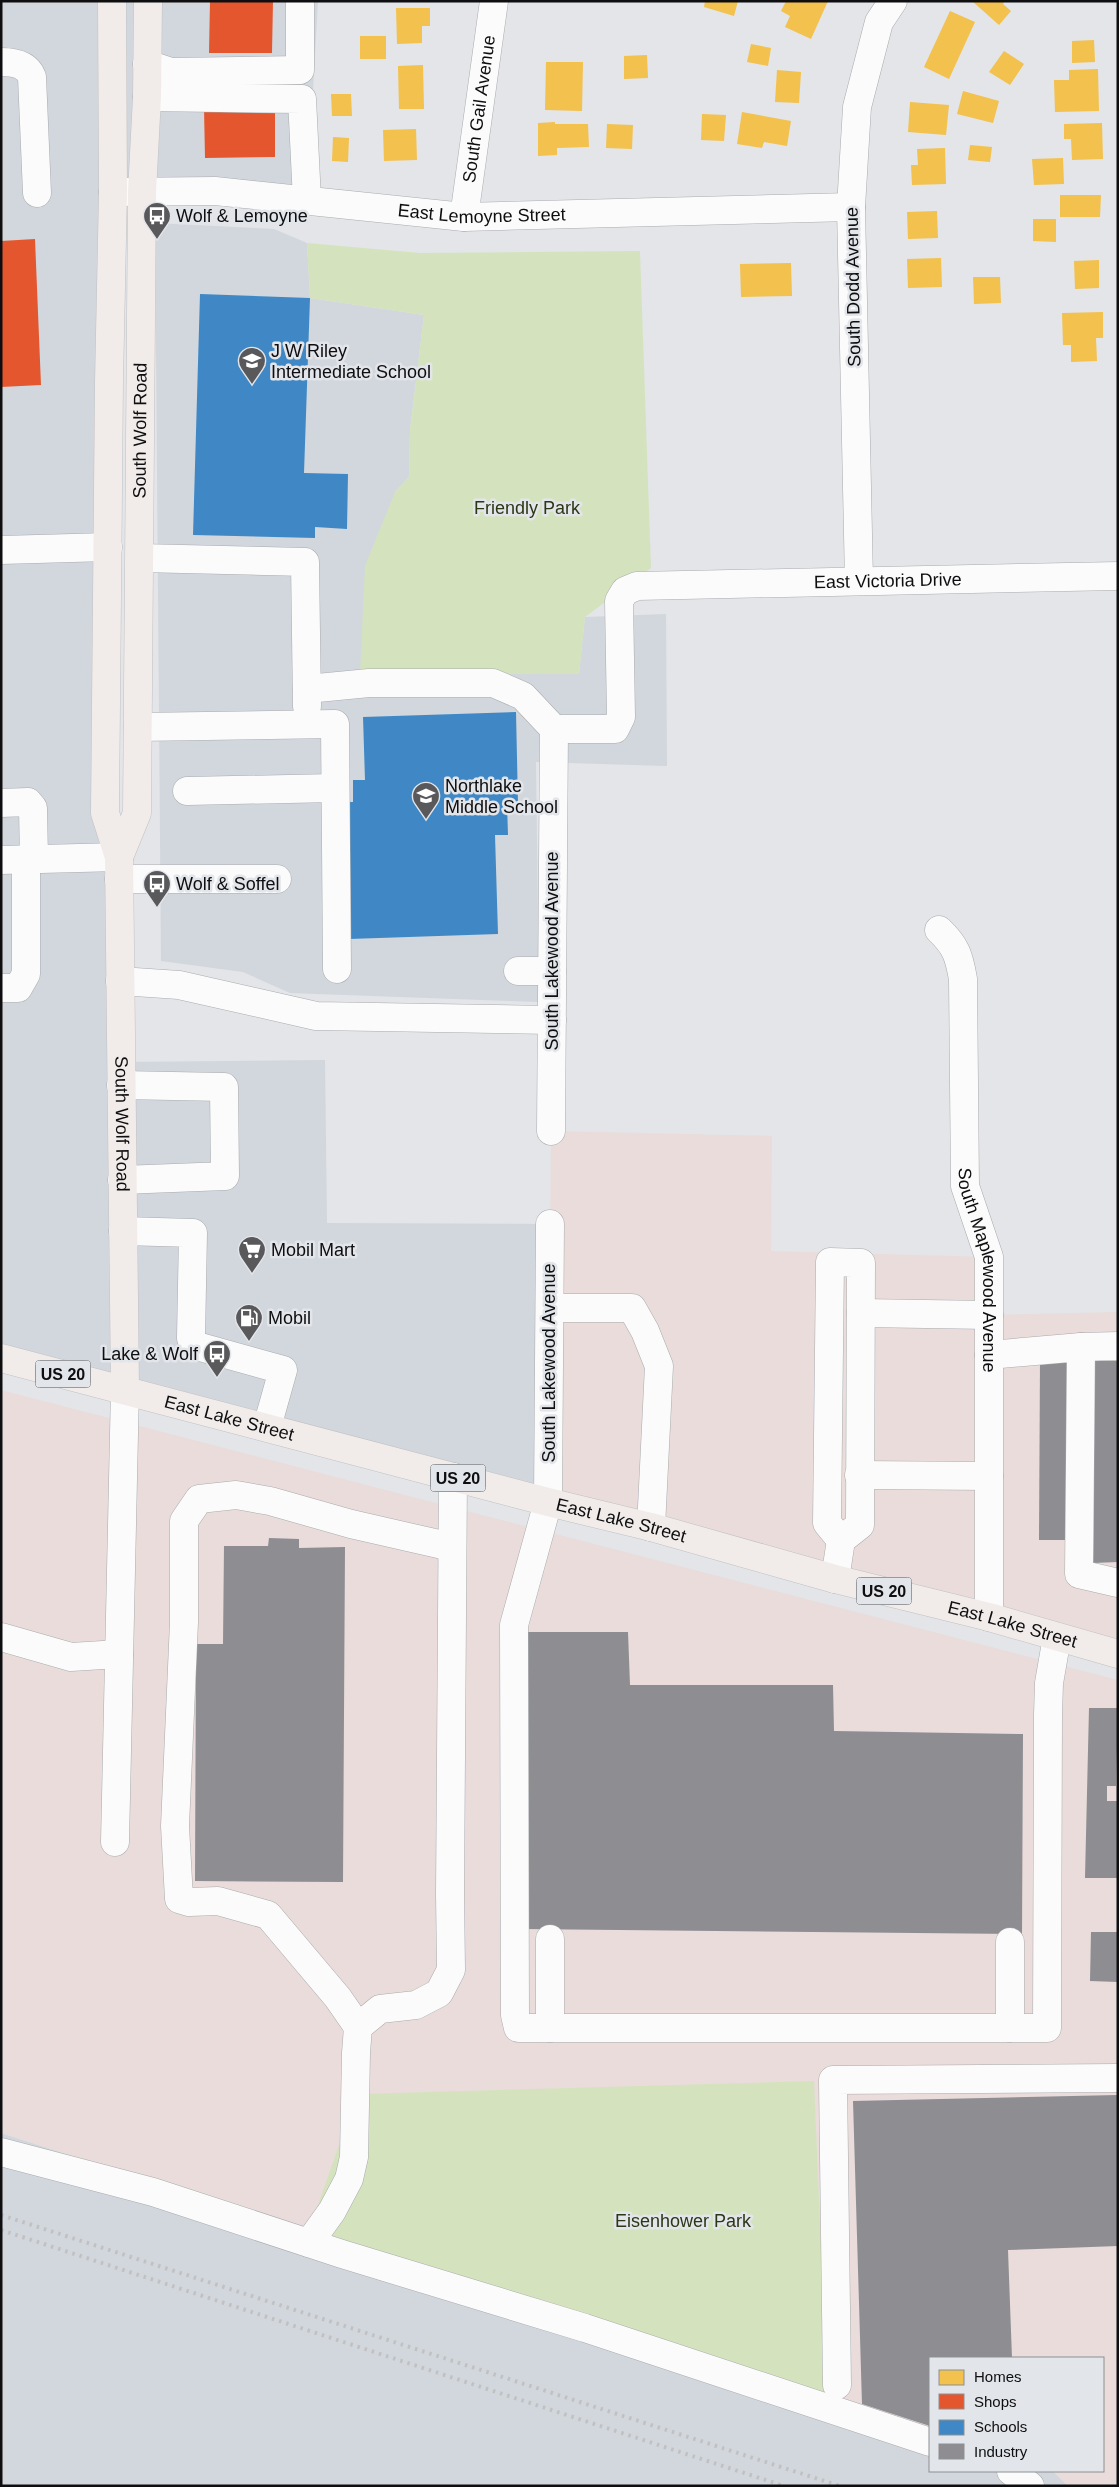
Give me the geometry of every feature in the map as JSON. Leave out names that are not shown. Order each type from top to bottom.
[{"type":"main road","name":"South Wolf Road","points":[[112,1],[113,192],[105,813],[119,868],[125,1389]]},
{"type":"main road","name":"South Wolf Road","points":[[119,868],[137,813],[142,192],[147,96],[148,1]]},
{"type":"main road","name":"US 20","points":[[1,1358],[125,1389]]},
{"type":"main road","name":"East Lake Street","points":[[125,1389],[548,1502],[651,1527],[836,1579],[989,1617],[1118,1654]]},
{"type":"street","points":[[147,64],[171,72],[189,73],[300,70],[300,1]]},
{"type":"street","name":"South Gail Avenue","points":[[464,217],[494,1]]},
{"type":"street","name":"South Dodd Avenue","points":[[859,581],[851,207],[857,107],[879,22],[892,1]]},
{"type":"street","points":[[1,62],[10,62],[23,66],[29,71],[32,78],[37,193]]},
{"type":"street","points":[[147,96],[302,99],[307,200]]},
{"type":"street","name":"East Lemoyne Street","points":[[113,192],[215,191],[464,217],[851,207]]},
{"type":"street","points":[[1,550],[108,547]]},
{"type":"street","points":[[140,558],[305,562],[308,725]]},
{"type":"street","name":"East Victoria Drive","points":[[554,729],[615,729],[621,717],[619,601],[625,591],[637,586],[658,584],[1118,576]]},
{"type":"street","points":[[307,689],[369,683],[493,683],[523,696],[554,729]]},
{"type":"street","points":[[138,727],[335,724],[337,969]]},
{"type":"street","name":"South Lakewood Avenue","points":[[551,1131],[554,729]]},
{"type":"street","points":[[187,791],[335,788]]},
{"type":"street","points":[[1,802],[28,802],[33,808],[20,859],[26,974],[18,988],[1,988]]},
{"type":"street","points":[[20,859],[277,879]]},
{"type":"street","name":"South Maplewood Avenue","points":[[939,930],[953,943],[960,961],[963,979],[965,1186],[989,1257],[989,1617]]},
{"type":"street","points":[[518,971],[552,971]]},
{"type":"street","points":[[120,981],[179,985],[316,1016],[552,1020]]},
{"type":"street","points":[[121,1085],[224,1087],[225,1176],[122,1180]]},
{"type":"street","name":"South Lakewood Avenue","points":[[550,1224],[548,1502],[514,1625],[515,2014],[518,2028],[550,2028]]},
{"type":"street","points":[[123,1231],[193,1233],[190,1338],[193,1345],[283,1370],[267,1427]]},
{"type":"street","points":[[836,1579],[841,1540],[860,1525],[861,1263],[830,1262],[827,1523],[841,1540]]},
{"type":"street","points":[[550,1308],[632,1308],[645,1332],[659,1366],[651,1527]]},
{"type":"street","points":[[861,1314],[989,1314]]},
{"type":"street","points":[[989,1355],[1080,1347],[1118,1346]]},
{"type":"street","points":[[1080,1347],[1079,1574],[1118,1583]]},
{"type":"street","points":[[115,1842],[125,1389]]},
{"type":"street","points":[[859,1475],[989,1476]]},
{"type":"street","points":[[358,2027],[380,2009],[416,2005],[439,1993],[452,1970],[450,1876],[453,1477]]},
{"type":"street","points":[[309,2243],[332,2211],[349,2179],[354,2157],[358,2027],[338,1998],[268,1914],[218,1901],[190,1902],[179,1899],[176,1826],[184,1622],[184,1521],[199,1499],[236,1496],[270,1501],[351,1524],[452,1547]]},
{"type":"street","points":[[550,1939],[550,2028],[1047,2028],[1049,1691],[1057,1637]]},
{"type":"street","points":[[1,1638],[71,1657],[119,1654]]},
{"type":"street","points":[[1010,1942],[1010,2028]]},
{"type":"street","points":[[836,2385],[832,2080],[1118,2078]]},
{"type":"street","points":[[1,2152],[153,2192],[309,2243],[604,2334],[929,2442]]},
{"type":"street","points":[[1012,2472],[1030,2486]]},
{"type":"shaded area","points":[[1,1],[318,1],[307,200],[125,192],[117,531],[121,1062],[325,1060],[327,1223],[550,1224],[548,1502],[1,1358]]},
{"type":"shaded area","points":[[155,223],[274,229],[307,243],[310,298],[424,315],[410,430],[409,477],[395,492],[579,673],[585,617],[666,614],[667,766],[536,762],[539,1002],[290,993],[243,972],[161,961]]},
{"type":"shaded area","points":[[551,1131],[772,1136],[771,1251],[989,1257],[989,1315],[1118,1312],[1118,1656],[548,1502]]},
{"type":"shaded area","points":[[1,1390],[1118,1680],[1118,2486],[1068,2486],[1054,2472],[1104,2472],[1104,2357],[929,2357],[929,2431],[1,2133]]},
{"type":"shaded area","points":[[1,2133],[929,2431],[929,2472],[1054,2472],[1068,2486],[1,2486]]},
{"type":"green space","name":"Friendly Park","points":[[307,243],[420,253],[640,251],[651,568],[585,617],[579,674],[360,674],[365,566],[395,492],[409,477],[410,430],[424,315],[310,298]]},
{"type":"green space","name":"Eisenhower Park","points":[[814,2081],[828,2414],[306,2239],[357,2094]]},
{"type":"building: Homes","points":[[705,1],[738,1],[734,16],[704,7]]},
{"type":"building: Homes","points":[[786,1],[828,1],[811,39],[785,27],[790,16],[781,11]]},
{"type":"building: Homes","points":[[972,1],[1005,1],[1003,4],[1011,11],[999,25]]},
{"type":"building: Homes","points":[[396,8],[430,8],[430,26],[422,26],[422,43],[397,44]]},
{"type":"building: Homes","points":[[950,11],[975,22],[949,79],[924,67]]},
{"type":"building: Homes","points":[[360,36],[386,36],[386,59],[360,59]]},
{"type":"building: Homes","points":[[1094,40],[1095,62],[1072,63],[1072,41]]},
{"type":"building: Homes","points":[[751,44],[771,48],[768,66],[747,62]]},
{"type":"building: Homes","points":[[1004,51],[1024,64],[1010,85],[989,72]]},
{"type":"building: Homes","points":[[647,55],[648,78],[624,79],[624,56]]},
{"type":"building: Homes","points":[[546,62],[583,62],[582,111],[545,110]]},
{"type":"building: Homes","points":[[423,65],[424,109],[399,109],[398,66]]},
{"type":"building: Homes","points":[[1098,69],[1099,111],[1055,112],[1054,80],[1069,80],[1069,70]]},
{"type":"building: Homes","points":[[777,70],[801,72],[799,103],[775,102]]},
{"type":"building: Homes","points":[[963,91],[999,101],[993,123],[957,114]]},
{"type":"building: Homes","points":[[331,94],[351,94],[352,116],[332,116]]},
{"type":"building: Homes","points":[[910,102],[949,105],[946,135],[908,132]]},
{"type":"building: Homes","points":[[742,112],[791,121],[787,146],[764,142],[762,148],[737,144]]},
{"type":"building: Homes","points":[[702,114],[726,115],[724,141],[701,140]]},
{"type":"building: Homes","points":[[555,122],[555,124],[588,124],[589,147],[557,148],[557,155],[538,156],[538,123]]},
{"type":"building: Homes","points":[[1102,123],[1103,159],[1072,160],[1071,139],[1064,139],[1064,124]]},
{"type":"building: Homes","points":[[607,124],[633,125],[632,149],[606,148]]},
{"type":"building: Homes","points":[[416,129],[417,160],[384,161],[383,130]]},
{"type":"building: Homes","points":[[333,137],[349,138],[348,162],[332,161]]},
{"type":"building: Homes","points":[[970,145],[992,147],[990,162],[968,160]]},
{"type":"building: Homes","points":[[945,148],[946,184],[912,185],[911,165],[918,165],[917,149]]},
{"type":"building: Homes","points":[[1063,158],[1064,184],[1034,185],[1032,159]]},
{"type":"building: Homes","points":[[1060,195],[1101,195],[1100,217],[1060,217]]},
{"type":"building: Homes","points":[[937,211],[938,238],[908,239],[907,212]]},
{"type":"building: Homes","points":[[1033,219],[1056,219],[1056,242],[1033,241]]},
{"type":"building: Homes","points":[[941,258],[942,287],[908,288],[907,259]]},
{"type":"building: Homes","points":[[1099,260],[1099,288],[1075,289],[1074,261]]},
{"type":"building: Homes","points":[[791,263],[792,296],[741,297],[740,264]]},
{"type":"building: Homes","points":[[973,277],[1000,277],[1001,303],[974,304]]},
{"type":"building: Homes","points":[[1103,312],[1103,338],[1096,338],[1097,361],[1071,362],[1071,345],[1063,345],[1062,313]]},
{"type":"building: Shops","points":[[210,1],[273,1],[272,53],[209,53]]},
{"type":"building: Shops","points":[[275,107],[275,157],[205,158],[204,108]]},
{"type":"building: Shops","points":[[35,239],[41,385],[1,387],[1,241]]},
{"type":"building: Schools","name":"J W Riley Intermediate School","points":[[200,294],[310,298],[304,473],[348,474],[347,529],[315,527],[315,538],[193,535]]},
{"type":"building: Schools","name":"Northlake Middle School","points":[[516,712],[518,804],[507,804],[508,835],[495,835],[498,934],[349,939],[345,802],[353,802],[353,780],[365,780],[363,717]]},
{"type":"building: Industry","points":[[1040,1361],[1070,1362],[1070,1540],[1039,1540]]},
{"type":"building: Industry","points":[[1094,1361],[1118,1361],[1118,1562],[1093,1563]]},
{"type":"building: Industry","points":[[269,1538],[299,1539],[299,1548],[345,1547],[343,1882],[195,1881],[196,1644],[223,1644],[224,1546],[268,1546]]},
{"type":"building: Industry","points":[[525,1632],[628,1632],[630,1685],[833,1685],[834,1731],[1023,1734],[1022,1934],[523,1929]]},
{"type":"building: Industry","points":[[1089,1708],[1118,1708],[1116,1786],[1107,1786],[1107,1801],[1118,1801],[1118,1878],[1085,1878]]},
{"type":"building: Industry","points":[[1091,1932],[1118,1932],[1118,1982],[1090,1981]]},
{"type":"building: Industry","points":[[1118,2095],[1118,2246],[1008,2250],[1012,2357],[929,2357],[929,2426],[862,2404],[853,2101]]},
{"type":"railway","points":[[1,2215],[840,2486]]},
{"type":"railway","points":[[1,2230],[784,2486]]},
{"type":"place","name":"Wolf & Lemoyne","points":[[157,240]]},
{"type":"place","name":"J W Riley Intermediate School","points":[[252,385]]},
{"type":"place","name":"Northlake Middle School","points":[[426,820]]},
{"type":"place","name":"Wolf & Soffel","points":[[157,908]]},
{"type":"place","name":"Mobil Mart","points":[[252,1274]]},
{"type":"place","name":"Mobil","points":[[249,1342]]},
{"type":"place","name":"Lake & Wolf","points":[[217,1378]]}]
